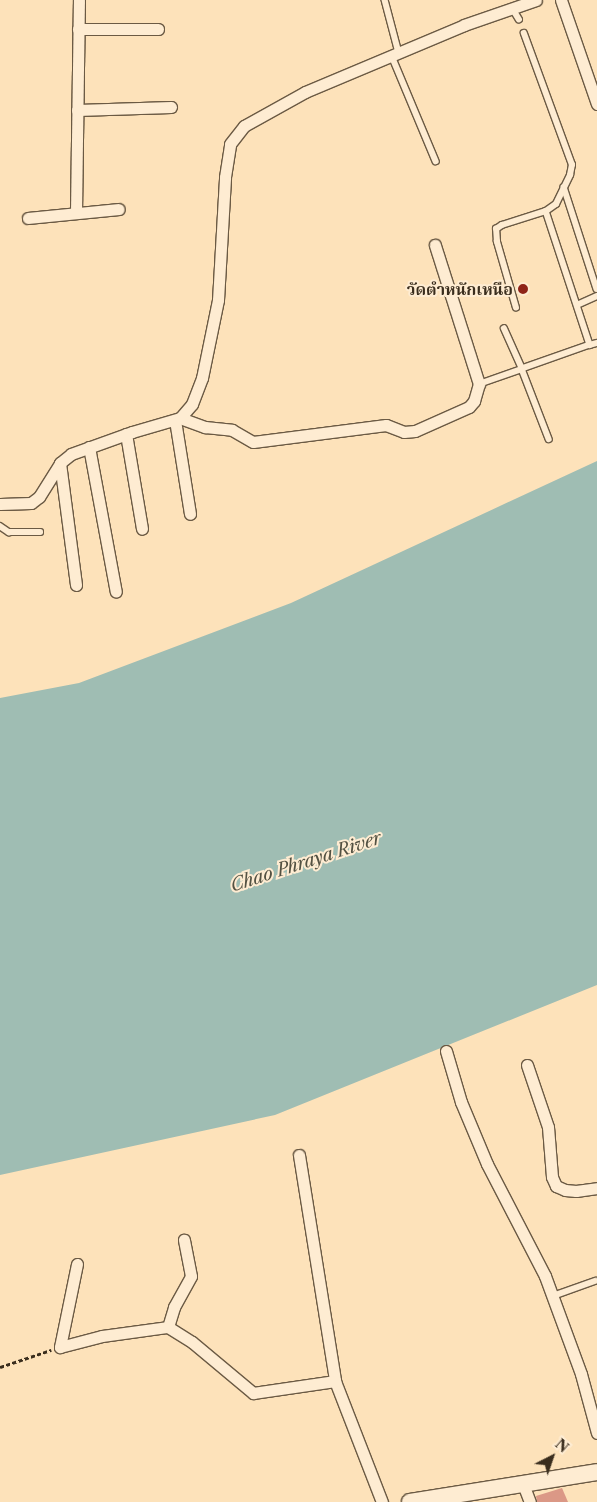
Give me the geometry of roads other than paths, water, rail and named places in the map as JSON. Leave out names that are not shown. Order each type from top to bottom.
[{"type":"street","points":[[76,212],[78,0]]},
{"type":"street","points":[[0,504],[31,503],[39,497],[60,464],[71,454],[126,434],[177,419],[189,409],[202,378],[212,336],[223,235],[224,177],[230,144],[244,126],[305,92],[464,25],[517,5],[536,0]]},
{"type":"street","points":[[562,0],[597,104]]},
{"type":"street","points":[[78,29],[158,29]]},
{"type":"street","points":[[77,110],[171,107]]},
{"type":"street","points":[[28,218],[119,209]]},
{"type":"street","points":[[177,419],[205,427],[225,427],[253,442],[386,425],[404,432],[415,432],[469,407],[474,401],[479,384],[435,245]]},
{"type":"street","points":[[177,419],[190,514]]},
{"type":"street","points":[[126,434],[142,529]]},
{"type":"street","points":[[89,447],[116,592]]},
{"type":"street","points":[[60,464],[76,585]]},
{"type":"street","points":[[446,1051],[461,1102],[487,1164],[546,1276],[581,1374],[597,1433]]},
{"type":"street","points":[[527,1065],[548,1127],[552,1177],[556,1186],[570,1191],[597,1188]]},
{"type":"street","points":[[299,1155],[335,1381],[382,1502]]},
{"type":"street","points":[[168,1327],[174,1308],[191,1276],[184,1240]]},
{"type":"street","points":[[77,1264],[60,1347],[102,1336],[168,1327],[192,1342],[253,1393],[335,1381]]},
{"type":"street","points":[[410,1502],[457,1498],[523,1484],[597,1472]]},
{"type":"street","points":[[523,1484],[530,1502]]},
{"type":"lane","points":[[385,0],[395,54],[436,161]]},
{"type":"lane","points":[[517,5],[519,19]]},
{"type":"lane","points":[[516,308],[500,254],[496,230],[502,225],[546,211],[556,204],[572,165],[524,34]]},
{"type":"lane","points":[[564,187],[597,289]]},
{"type":"lane","points":[[546,211],[590,345]]},
{"type":"lane","points":[[577,305],[597,296]]},
{"type":"lane","points":[[504,329],[522,369],[549,439]]},
{"type":"lane","points":[[479,384],[597,343]]},
{"type":"lane","points":[[0,526],[9,532],[40,532]]},
{"type":"lane","points":[[553,1296],[595,1281]]},
{"type":"water","name":"Chao Phraya River","points":[[597,461],[597,985],[275,1115],[0,1175],[0,698],[79,683],[291,603]]},
{"type":"place","name":"วัดตำหนักเหนือ","points":[[523,289]]}]
